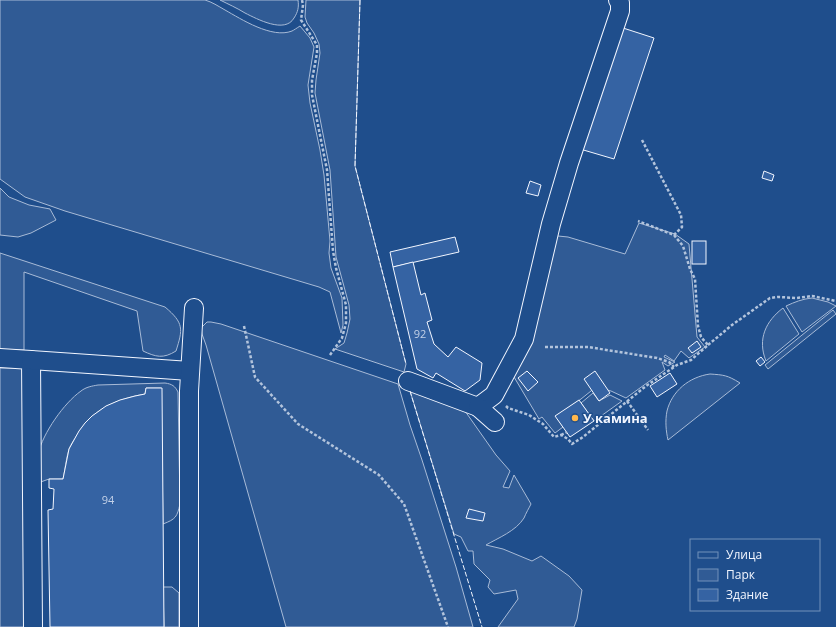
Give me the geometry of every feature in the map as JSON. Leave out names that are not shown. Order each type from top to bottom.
[{"type":"lane","points":[[478,407],[494,395],[524,339],[551,224],[569,163],[620,11],[620,3],[618,0]]},
{"type":"lane","points":[[189,627],[189,391],[194,308]]},
{"type":"lane","points":[[0,358],[190,371]]},
{"type":"lane","points":[[31,360],[34,627]]},
{"type":"lane","points":[[408,381],[478,407],[495,422]]},
{"type":"path","points":[[302,0],[303,5],[301,20],[317,45],[312,80],[312,95],[326,170],[333,251],[346,305],[346,323],[342,338],[330,354]]},
{"type":"path","points":[[642,140],[681,215],[682,227],[674,235]]},
{"type":"path","points":[[638,221],[674,235],[683,246],[690,269],[695,278],[698,326],[701,337],[708,345]]},
{"type":"path","points":[[561,435],[568,438],[572,444],[646,386],[674,367],[691,360],[732,326],[770,298],[797,298],[812,296],[836,301]]},
{"type":"path","points":[[244,326],[255,377],[298,424],[378,475],[404,504],[448,627]]},
{"type":"path","points":[[545,347],[588,347],[657,358],[669,362],[674,367]]},
{"type":"path","points":[[494,395],[508,408],[530,415],[543,424],[554,437],[566,432]]},
{"type":"path","points":[[627,401],[648,430]]},
{"type":"green space","points":[[0,0],[205,0],[248,23],[266,30],[284,33],[292,31],[300,26],[310,38],[314,47],[308,85],[324,175],[331,268],[342,298],[343,325],[341,333],[330,292],[319,287],[65,211],[25,197],[0,179]]},
{"type":"green space","points":[[220,0],[298,0],[298,7],[294,18],[290,23],[278,25],[256,19]]},
{"type":"green space","points":[[306,0],[360,0],[355,166],[406,364],[404,372],[335,349],[344,343],[350,319],[349,305],[336,257],[330,170],[315,93],[320,53],[319,44],[305,17]]},
{"type":"green space","points":[[0,188],[9,197],[29,205],[50,209],[56,220],[31,233],[18,237],[0,235]]},
{"type":"green space","points":[[639,223],[675,234],[689,244],[697,337],[705,347],[689,358],[681,351],[674,361],[665,355],[664,357],[675,362],[668,366],[662,362],[665,370],[626,398],[611,391],[596,387],[556,416],[563,427],[555,433],[542,417],[539,419],[514,377],[513,371],[552,240],[558,236],[568,237],[625,254]]},
{"type":"green space","points":[[0,253],[165,307],[179,322],[181,332],[176,351],[171,354],[160,356],[152,355],[143,351],[137,311],[24,272],[24,350],[0,350]]},
{"type":"green space","points":[[812,298],[828,302],[836,306],[802,332],[786,306]]},
{"type":"green space","points":[[783,308],[799,334],[766,361],[762,345],[765,331],[772,319]]},
{"type":"green space","points":[[833,310],[836,314],[768,369],[765,365]]},
{"type":"green space","points":[[207,322],[221,324],[398,384],[456,567],[473,627],[286,627],[202,334],[201,328]]},
{"type":"green space","points":[[0,368],[24,368],[27,627],[0,627]]},
{"type":"green space","points":[[710,374],[732,378],[740,383],[668,440],[666,415],[673,397],[682,386],[688,382],[695,378]]},
{"type":"green space","points":[[165,383],[176,388],[178,392],[180,504],[177,515],[171,521],[163,524],[161,388],[146,388],[145,394],[115,402],[90,418],[83,426],[69,449],[63,479],[49,479],[35,484],[38,454],[44,437],[55,419],[74,396],[87,388],[98,385]]},
{"type":"green space","points":[[410,391],[465,411],[496,455],[510,471],[503,487],[509,488],[514,475],[531,504],[521,523],[506,534],[486,545],[503,549],[532,561],[541,556],[569,576],[582,590],[577,619],[574,627],[498,627],[518,599],[516,590],[494,594],[488,587],[490,580],[474,564],[473,551],[468,551],[461,537],[454,534]]},
{"type":"green space","points":[[593,393],[599,401],[610,395],[622,401],[594,421],[581,403]]},
{"type":"green space","points":[[163,587],[172,587],[179,593],[179,627],[164,627]]},
{"type":"building","points":[[620,27],[654,38],[614,159],[580,149]]},
{"type":"building","points":[[764,171],[774,175],[772,181],[762,178]]},
{"type":"building","points":[[530,181],[541,185],[538,196],[526,193]]},
{"type":"building","points":[[455,237],[459,252],[393,267],[390,252]]},
{"type":"building","points":[[692,241],[706,241],[706,264],[692,264]]},
{"type":"building","points":[[413,262],[421,295],[425,293],[432,320],[427,322],[434,344],[448,357],[456,347],[482,363],[480,380],[465,391],[436,373],[433,378],[417,369],[393,267]]},
{"type":"building","points":[[697,341],[701,347],[692,353],[688,348]]},
{"type":"building","points":[[761,357],[765,362],[760,366],[756,361]]},
{"type":"building","points":[[527,371],[538,382],[528,391],[518,378]]},
{"type":"building","points":[[595,371],[610,393],[599,401],[584,379]]},
{"type":"building","points":[[670,373],[677,384],[657,397],[650,386]]},
{"type":"building","points":[[146,388],[162,388],[164,627],[50,627],[48,510],[53,509],[54,489],[49,488],[49,479],[63,479],[69,449],[79,431],[92,416],[106,406],[120,400],[145,394]]},
{"type":"building","name":"У камина","points":[[579,400],[594,421],[570,437],[555,416]]},
{"type":"building","points":[[469,509],[485,513],[483,521],[466,518]]},
{"type":"fence","points":[[360,0],[355,166],[406,364]]},
{"type":"fence","points":[[410,391],[482,627]]},
{"type":"place","name":"У камина","points":[[575,418]]}]
